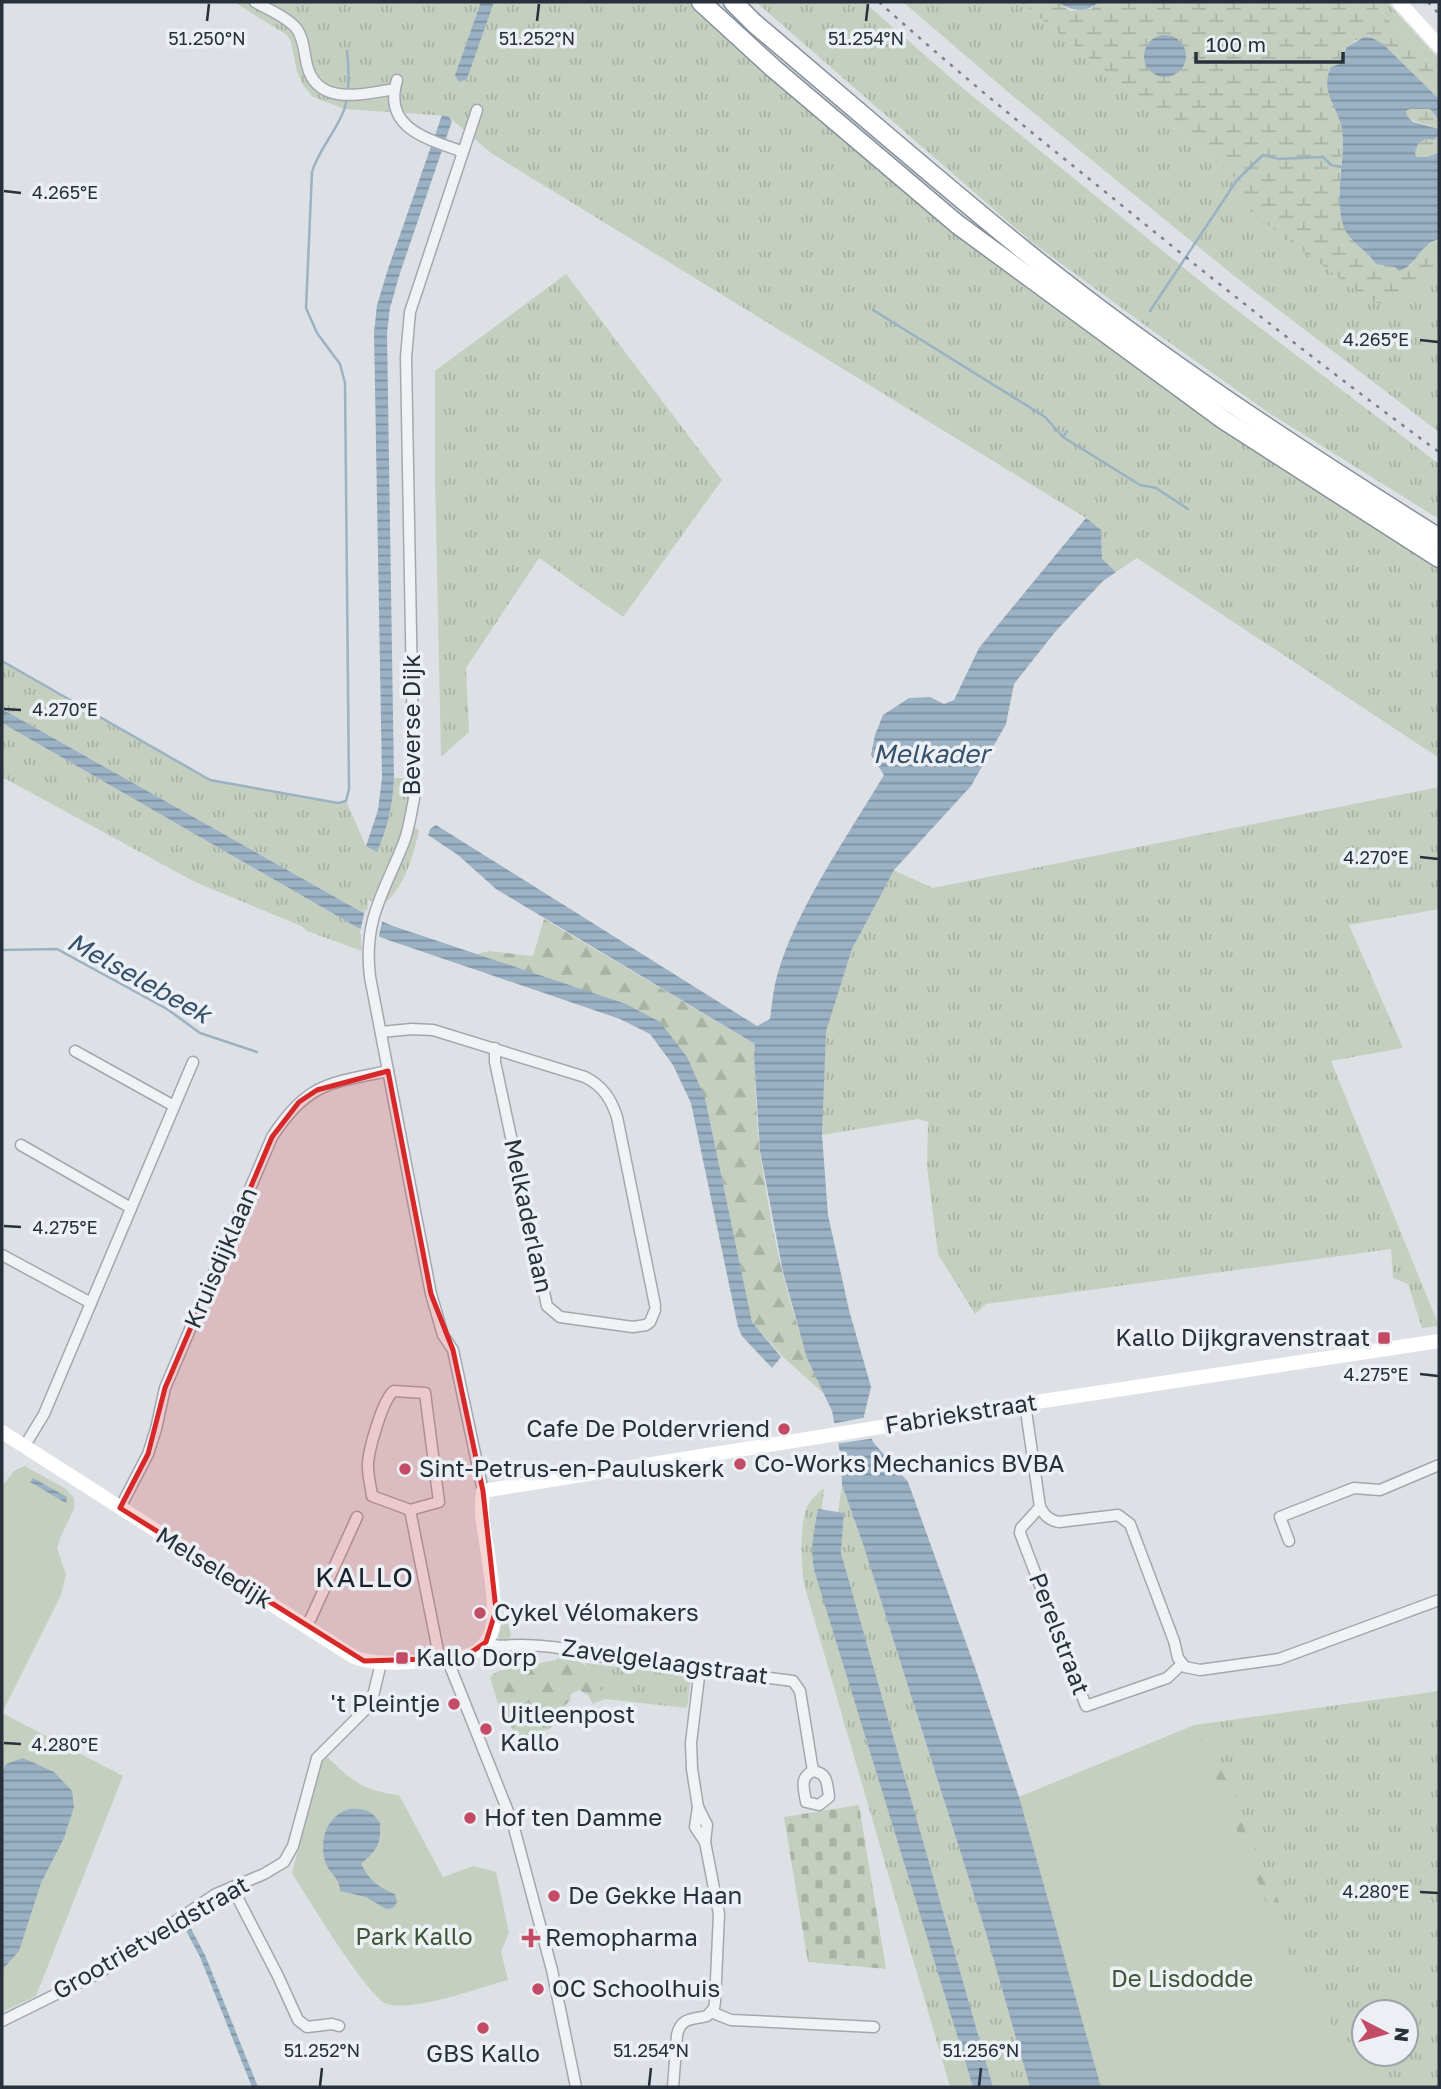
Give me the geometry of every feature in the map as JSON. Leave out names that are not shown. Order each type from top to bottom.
[{"type":"highway","points":[[701,2],[773,68],[957,224],[1224,420],[1439,558]]},
{"type":"highway","points":[[733,2],[754,23],[1022,249],[1143,341],[1261,425],[1439,538]]},
{"type":"highway","points":[[740,2],[754,23]]},
{"type":"main road","points":[[1399,2],[1439,46]]},
{"type":"main road","name":"Fabriekstraat","points":[[483,1491],[1439,1341]]},
{"type":"main road","name":"Melseledijk","points":[[2,1432],[354,1657],[381,1663],[444,1661]]},
{"type":"main road","points":[[444,1661],[474,1653],[486,1642],[495,1624],[496,1610],[483,1517],[483,1491]]},
{"type":"street","points":[[255,2],[295,27],[301,38],[307,69],[320,88],[341,95],[357,95],[396,85],[399,117],[409,130],[463,152]]},
{"type":"street","name":"Beverse Dijk","points":[[477,110],[410,312],[407,335],[414,799],[405,840],[375,910],[369,938],[370,977],[431,1294],[443,1335],[453,1350],[483,1491]]},
{"type":"street","name":"Melkaderlaan","points":[[381,1032],[433,1030],[495,1048],[585,1077],[607,1093],[617,1117],[655,1307],[650,1322],[633,1327],[560,1317],[547,1306],[495,1062],[495,1048]]},
{"type":"street","points":[[75,1051],[174,1106]]},
{"type":"street","points":[[24,1447],[44,1414],[193,1062]]},
{"type":"street","name":"Kruisdijklaan","points":[[120,1508],[148,1454],[165,1388],[272,1137],[299,1102],[317,1090],[332,1082],[388,1071]]},
{"type":"street","points":[[21,1145],[131,1208]]},
{"type":"street","points":[[2,1255],[91,1303]]},
{"type":"street","points":[[394,1391],[425,1393],[439,1503],[410,1510],[372,1496],[368,1463],[377,1426],[389,1395],[394,1391]]},
{"type":"street","points":[[1025,1404],[1040,1507],[1051,1520],[1059,1522],[1112,1515],[1125,1518],[1130,1524],[1174,1641],[1176,1653],[1182,1664],[1189,1669],[1200,1670],[1279,1659],[1439,1600]]},
{"type":"street","points":[[1289,1541],[1280,1517],[1354,1488],[1380,1490],[1439,1465]]},
{"type":"street","name":"Perelstraat","points":[[1040,1507],[1021,1528],[1020,1533],[1086,1706],[1167,1678],[1182,1664]]},
{"type":"street","points":[[410,1510],[444,1661],[513,1824],[555,1981],[576,2087]]},
{"type":"street","points":[[306,1626],[357,1517]]},
{"type":"street","name":"Zavelgelaagstraat","points":[[486,1642],[501,1647],[521,1645],[565,1648],[584,1654],[793,1681],[800,1691],[813,1771]]},
{"type":"street","name":"Grootrietveldstraat","points":[[2,2021],[99,1973],[216,1894],[277,1868],[290,1854],[317,1758],[366,1709],[373,1696],[381,1663]]},
{"type":"street","points":[[673,2087],[679,2026],[686,2020],[707,2016],[715,2002],[719,1914],[705,1842],[695,1827],[698,1807],[692,1769],[691,1743],[700,1668]]},
{"type":"street","points":[[232,1887],[298,2020],[312,2028],[332,2024],[340,2026]]},
{"type":"street","points":[[711,2012],[731,2020],[874,2027]]},
{"type":"highlighted area","points":[[388,1071],[431,1294],[453,1350],[483,1491],[496,1610],[486,1642],[463,1658],[364,1661],[120,1508],[148,1454],[165,1388],[272,1137],[299,1102],[317,1090]]},
{"type":"green space","points":[[234,2],[481,2],[455,75],[467,79],[494,2],[691,2],[767,76],[951,232],[1219,428],[1439,570],[1439,758],[1137,558],[1116,572],[1102,559],[1101,530],[1086,518],[491,153],[448,116],[345,109],[313,97],[297,72],[287,35]]},
{"type":"green space","points":[[756,2],[864,2],[959,85],[1216,294],[1439,464],[1439,519],[1269,413],[1029,240]]},
{"type":"green space","points":[[903,2],[1021,2],[1245,186],[1235,200],[1431,275],[1439,263],[1439,432],[1233,275],[1008,92]]},
{"type":"green space","points":[[1021,2],[1057,2],[1071,11],[1091,9],[1099,2],[1372,2],[1439,75],[1439,99],[1383,44],[1356,40],[1347,47],[1339,64],[1331,67],[1328,76],[1329,92],[1342,130],[1339,199],[1343,222],[1349,234],[1376,264],[1410,266],[1424,247],[1439,239],[1439,263],[1431,275],[1398,305],[1377,303],[1362,295],[1235,200],[1245,186]],"holes":[[[1170,36],[1186,55],[1177,73],[1163,76],[1149,70],[1147,45],[1157,37]]]},
{"type":"green space","points":[[1372,2],[1387,2],[1439,59],[1439,75]]},
{"type":"green space","points":[[1430,109],[1439,120],[1439,130],[1411,119],[1406,111]]},
{"type":"green space","points":[[1439,135],[1439,153],[1422,159],[1417,157],[1415,153],[1418,144],[1425,139],[1434,140]]},
{"type":"green space","points":[[566,274],[722,480],[623,617],[539,558],[466,668],[469,732],[441,757],[435,371]]},
{"type":"green space","points":[[2,661],[210,780],[338,803],[346,801],[366,846],[377,851],[390,816],[394,778],[412,778],[407,821],[419,830],[403,880],[384,904],[368,900],[367,915],[2,709]]},
{"type":"green space","points":[[2,723],[360,929],[362,951],[307,931],[301,926],[195,882],[2,777]]},
{"type":"green space","points":[[1439,787],[1439,909],[1349,925],[1403,1048],[1331,1061],[1439,1326],[1422,1328],[1408,1284],[1393,1278],[1391,1249],[986,1304],[975,1314],[938,1254],[927,1167],[928,1122],[918,1119],[822,1135],[825,1031],[852,949],[893,870],[933,888]]},
{"type":"green space","points":[[544,919],[755,1044],[759,1140],[770,1214],[783,1276],[801,1336],[824,1394],[782,1356],[752,1322],[705,1098],[660,1022],[477,954],[489,951],[533,956]]},
{"type":"green space","points":[[25,1466],[66,1489],[74,1498],[74,1509],[57,1548],[66,1575],[61,1595],[2,1713],[2,1486],[14,1471]]},
{"type":"green space","points":[[842,1485],[986,1933],[1030,2087],[993,2087],[841,1553],[844,1513],[838,1512]]},
{"type":"green space","points":[[824,1488],[822,1510],[818,1509],[812,1560],[973,2087],[950,2087],[804,1584],[802,1532],[805,1512],[813,1498]]},
{"type":"green space","points":[[506,1615],[511,1635],[509,1639],[500,1641],[498,1637]]},
{"type":"green space","points":[[560,1656],[584,1665],[593,1675],[605,1699],[593,1704],[588,1695],[579,1690],[571,1694],[570,1701],[550,1729],[517,1738],[498,1704],[490,1677],[498,1671],[556,1660]]},
{"type":"green space","points":[[585,1663],[691,1676],[687,1708],[605,1699]]},
{"type":"green space","points":[[1439,1691],[1439,2087],[1101,2087],[1019,1797],[1195,1725]]},
{"type":"green space","points":[[2,1713],[123,1776],[36,1996],[2,2012]]},
{"type":"green space","name":"De Lisdodde","points":[[1195,1725],[1282,1943],[1350,2056],[1350,2068],[1358,2068],[1369,2087],[1101,2087],[1019,1797]]},
{"type":"green space","points":[[1204,1737],[1212,1738],[1222,1772],[1241,1805],[1245,1832],[1260,1856],[1283,1912],[1272,1910],[1244,1854],[1198,1748]]},
{"type":"green space","name":"Park Kallo","points":[[327,1757],[360,1784],[376,1791],[399,1795],[443,1877],[474,1866],[496,1872],[509,1932],[501,1952],[508,1980],[430,2002],[399,2006],[387,2004],[378,1998],[366,1984],[292,1873],[319,1766]]},
{"type":"green space","points":[[859,1805],[886,1969],[808,1962],[784,1817]]},
{"type":"water","points":[[481,2],[494,2],[467,79],[459,82],[455,75]]},
{"type":"water","points":[[1057,2],[1099,2],[1084,10],[1078,10]]},
{"type":"water","points":[[1165,35],[1180,41],[1186,56],[1180,71],[1165,77],[1150,71],[1144,56],[1150,41]]},
{"type":"water","points":[[1364,37],[1383,44],[1439,99],[1439,120],[1430,109],[1406,111],[1413,122],[1439,129],[1439,135],[1434,140],[1425,139],[1418,144],[1415,153],[1417,157],[1427,157],[1439,153],[1439,239],[1426,246],[1411,264],[1399,271],[1395,267],[1376,264],[1346,233],[1341,216],[1342,130],[1328,92],[1328,76],[1331,67],[1339,64],[1347,47]]},
{"type":"water","points":[[442,115],[448,116],[452,121],[400,273],[390,308],[387,333],[394,778],[389,816],[377,852],[366,846],[378,810],[382,778],[374,332],[377,305],[388,269]]},
{"type":"water","name":"Melkader","points":[[1086,518],[1101,530],[1102,559],[1116,572],[1103,581],[1055,632],[1014,684],[1006,724],[971,786],[894,870],[852,949],[826,1031],[822,1135],[828,1215],[849,1310],[871,1387],[864,1416],[873,1442],[908,1482],[977,1673],[1019,1797],[1101,2087],[1030,2087],[986,1933],[842,1485],[841,1458],[832,1411],[807,1358],[783,1272],[760,1151],[755,1044],[496,889],[458,855],[428,835],[430,829],[436,825],[757,1026],[770,1019],[777,976],[797,924],[839,847],[884,775],[871,755],[883,715],[909,698],[930,697],[944,704],[954,700],[979,648]]},
{"type":"water","points":[[2,709],[367,915],[626,1004],[660,1022],[687,1057],[705,1098],[752,1322],[781,1357],[772,1368],[742,1336],[738,1327],[691,1103],[673,1065],[650,1034],[620,1019],[360,929],[2,723]]},
{"type":"water","points":[[33,1478],[67,1497],[66,1503],[30,1482]]},
{"type":"water","points":[[818,1509],[844,1513],[841,1553],[993,2087],[973,2087],[815,1573],[812,1549]]},
{"type":"water","points":[[23,1758],[54,1772],[72,1791],[74,1807],[64,1838],[41,1883],[19,1951],[2,1970],[2,1772],[6,1764]]},
{"type":"water","points":[[349,1809],[367,1811],[380,1823],[377,1846],[361,1864],[375,1883],[395,1894],[397,1902],[393,1908],[386,1909],[366,1897],[340,1891],[338,1882],[325,1861],[323,1845],[326,1829],[335,1817]]},
{"type":"water","points":[[187,1921],[205,1955],[258,2087],[252,2087],[200,1957],[183,1925],[183,1922]]},
{"type":"pier","points":[[365,910],[383,918],[378,940],[360,932]]},
{"type":"pier","points":[[868,1417],[876,1438],[834,1444],[831,1424]]},
{"type":"waterway","points":[[2,661],[210,780],[338,803],[346,801],[349,789],[345,383],[340,364],[317,333],[306,308],[312,172],[345,107],[349,79],[347,51]]},
{"type":"waterway","points":[[1150,311],[1237,180],[1263,155],[1279,159],[1323,157],[1331,165],[1341,167]]},
{"type":"waterway","points":[[873,310],[1045,417],[1063,437],[1140,485],[1156,488],[1188,509]]},
{"type":"waterway","points":[[1063,437],[1067,431]]},
{"type":"waterway","name":"Melselebeek","points":[[2,950],[57,949],[167,1009],[200,1033],[257,1052]]},
{"type":"railway","points":[[879,2],[990,97],[1186,257],[1311,356],[1439,452]]},
{"type":"railway","points":[[1428,2],[1439,14]]},
{"type":"place","name":"Kallo Dijkgravenstraat","points":[[1384,1338]]},
{"type":"place","name":"Cafe De Poldervriend","points":[[784,1429]]},
{"type":"place","name":"Co-Works Mechanics BVBA","points":[[740,1464]]},
{"type":"place","name":"Sint-Petrus-en-Pauluskerk","points":[[405,1469]]},
{"type":"place","name":"Cykel Vélomakers","points":[[480,1613]]},
{"type":"place","name":"Kallo Dorp","points":[[402,1658]]},
{"type":"place","name":"'t Pleintje","points":[[454,1704]]},
{"type":"place","name":"Uitleenpost Kallo","points":[[486,1729]]},
{"type":"place","name":"Hof ten Damme","points":[[470,1818]]},
{"type":"place","name":"De Gekke Haan","points":[[554,1896]]},
{"type":"place","name":"Remopharma","points":[[531,1938]]},
{"type":"place","name":"OC Schoolhuis","points":[[538,1989]]},
{"type":"place","name":"GBS Kallo","points":[[483,2028]]},
{"type":"district","name":"KALLO","points":[[365,1577]]}]
